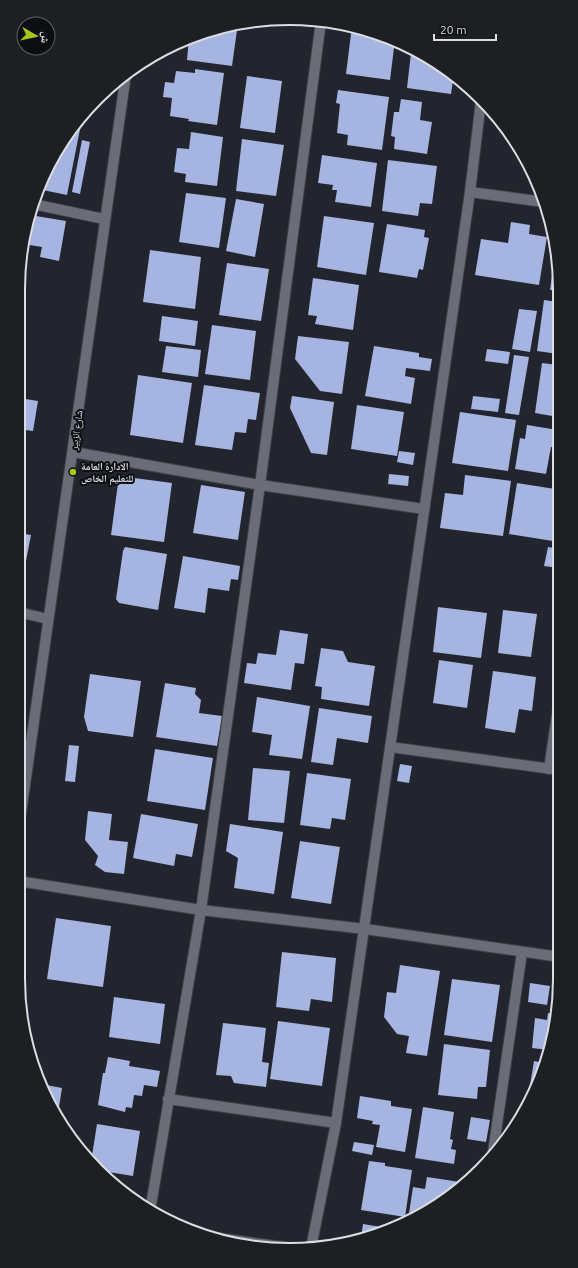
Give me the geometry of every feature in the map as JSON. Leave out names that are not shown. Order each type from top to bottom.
[{"type":"street","points":[[151,1204],[201,910],[260,485],[320,27]]},
{"type":"street","name":"شارع الزبير","points":[[25,784],[73,452],[104,219],[125,83]]},
{"type":"street","points":[[311,1242],[336,1123],[365,929],[470,192],[480,107]]},
{"type":"street","points":[[470,192],[538,201]]},
{"type":"street","points":[[39,205],[104,219]]},
{"type":"street","points":[[73,452],[260,485],[424,509]]},
{"type":"street","points":[[25,613],[48,618]]},
{"type":"street","points":[[390,747],[553,769]]},
{"type":"street","points":[[25,882],[201,910],[365,929],[553,956]]},
{"type":"street","points":[[494,1145],[522,952]]},
{"type":"street","points":[[168,1099],[336,1123]]},
{"type":"building","points":[[237,30],[232,66],[187,60],[188,45]]},
{"type":"building","points":[[351,33],[394,47],[390,80],[346,74]]},
{"type":"building","points":[[411,55],[436,69],[453,82],[451,94],[407,88]]},
{"type":"building","points":[[195,69],[224,73],[217,125],[188,121],[189,119],[170,116],[172,98],[163,97],[165,82],[174,83],[176,71],[195,73]]},
{"type":"building","points":[[247,76],[282,81],[275,133],[240,128]]},
{"type":"building","points":[[338,90],[389,97],[382,150],[347,145],[348,135],[337,133],[340,104],[336,103]]},
{"type":"building","points":[[401,99],[422,102],[420,120],[432,122],[427,154],[394,149],[395,137],[391,136],[394,112],[399,112]]},
{"type":"building","points":[[80,128],[67,195],[44,190],[60,157]]},
{"type":"building","points":[[191,132],[223,137],[217,186],[185,182],[186,174],[174,172],[177,148],[189,149]]},
{"type":"building","points":[[242,139],[284,145],[276,196],[236,191]]},
{"type":"building","points":[[82,140],[90,142],[80,194],[72,192]]},
{"type":"building","points":[[322,155],[377,163],[371,207],[335,202],[337,190],[332,190],[333,185],[318,183]]},
{"type":"building","points":[[388,160],[437,166],[432,204],[420,203],[418,216],[382,211]]},
{"type":"building","points":[[186,193],[226,198],[219,248],[179,242]]},
{"type":"building","points":[[236,199],[264,204],[255,257],[226,251]]},
{"type":"building","points":[[35,216],[66,221],[59,261],[40,257],[42,247],[29,245]]},
{"type":"building","points":[[324,216],[374,223],[366,275],[317,267]]},
{"type":"building","points":[[511,222],[530,225],[529,234],[547,237],[539,285],[475,275],[481,239],[508,243]]},
{"type":"building","points":[[387,224],[425,230],[424,237],[429,238],[423,270],[419,269],[417,278],[379,272]]},
{"type":"building","points":[[150,250],[201,257],[195,309],[143,302]]},
{"type":"building","points":[[227,263],[269,269],[261,321],[219,315]]},
{"type":"building","points":[[552,275],[553,290],[550,290]]},
{"type":"building","points":[[313,278],[359,285],[353,330],[315,324],[317,316],[308,315]]},
{"type":"building","points":[[544,300],[553,301],[553,353],[537,351]]},
{"type":"building","points":[[519,309],[537,311],[530,352],[512,349]]},
{"type":"building","points":[[162,316],[198,321],[195,346],[159,341]]},
{"type":"building","points":[[212,325],[256,331],[250,380],[205,374]]},
{"type":"building","points":[[298,336],[349,342],[342,394],[320,391],[295,359]]},
{"type":"building","points":[[166,346],[201,350],[198,377],[162,372]]},
{"type":"building","points":[[374,346],[419,353],[419,357],[432,359],[430,371],[406,368],[405,376],[415,378],[411,404],[365,396]]},
{"type":"building","points":[[487,349],[510,352],[508,364],[485,361]]},
{"type":"building","points":[[514,355],[529,357],[519,415],[505,413]]},
{"type":"building","points":[[542,363],[553,364],[553,416],[535,413]]},
{"type":"building","points":[[138,375],[192,383],[183,443],[130,435]]},
{"type":"building","points":[[204,385],[260,393],[256,420],[248,419],[246,433],[235,432],[232,450],[195,445]]},
{"type":"building","points":[[292,396],[334,402],[327,455],[311,453],[290,408]]},
{"type":"building","points":[[473,396],[500,399],[498,412],[471,409]]},
{"type":"building","points":[[25,399],[38,401],[33,431],[25,430]]},
{"type":"building","points":[[357,405],[404,412],[397,456],[351,449]]},
{"type":"building","points":[[460,412],[516,420],[508,471],[452,463]]},
{"type":"building","points":[[527,425],[553,429],[553,447],[551,447],[546,474],[515,469],[520,438],[525,439]]},
{"type":"building","points":[[399,451],[415,453],[413,465],[397,462]]},
{"type":"building","points":[[389,474],[409,476],[408,486],[388,484]]},
{"type":"building","points":[[465,475],[511,481],[503,536],[440,528],[445,493],[463,495]]},
{"type":"building","points":[[119,476],[172,483],[164,542],[111,535]]},
{"type":"building","points":[[517,483],[553,489],[553,541],[509,534]]},
{"type":"building","points":[[201,485],[245,492],[238,540],[193,533]]},
{"type":"building","points":[[25,534],[31,535],[25,566]]},
{"type":"building","points":[[125,547],[167,554],[158,610],[119,603],[116,599],[123,551]]},
{"type":"building","points":[[548,547],[553,548],[553,567],[544,566]]},
{"type":"building","points":[[183,556],[240,566],[238,580],[231,579],[229,591],[208,588],[205,613],[174,608]]},
{"type":"building","points":[[438,607],[487,613],[481,658],[433,652]]},
{"type":"building","points":[[503,610],[537,614],[531,657],[498,653]]},
{"type":"building","points":[[280,630],[308,634],[304,664],[295,663],[291,690],[244,683],[247,663],[256,664],[258,653],[276,655]]},
{"type":"building","points":[[321,648],[343,651],[348,662],[375,666],[369,706],[321,699],[322,687],[315,686]]},
{"type":"building","points":[[439,660],[473,665],[467,708],[433,703]]},
{"type":"building","points":[[493,671],[536,677],[532,711],[519,709],[515,733],[485,728]]},
{"type":"building","points":[[90,674],[141,681],[133,737],[88,731],[84,717]]},
{"type":"building","points":[[165,683],[196,688],[195,694],[201,700],[199,713],[222,716],[217,746],[156,737]]},
{"type":"building","points":[[257,697],[310,706],[302,759],[269,755],[272,735],[252,732]]},
{"type":"building","points":[[319,708],[372,716],[368,743],[337,738],[333,765],[311,762]]},
{"type":"building","points":[[69,745],[79,746],[75,782],[65,781]]},
{"type":"building","points":[[155,749],[213,758],[205,810],[147,801]]},
{"type":"building","points":[[400,764],[412,766],[409,783],[397,781]]},
{"type":"building","points":[[253,768],[290,771],[284,823],[248,820]]},
{"type":"building","points":[[307,773],[351,779],[345,820],[332,818],[330,829],[300,825]]},
{"type":"building","points":[[88,811],[112,814],[109,840],[128,842],[124,874],[105,872],[95,865],[98,856],[85,840]]},
{"type":"building","points":[[141,814],[198,824],[192,857],[176,854],[174,866],[133,858]]},
{"type":"building","points":[[230,824],[283,832],[274,894],[234,888],[238,858],[226,851]]},
{"type":"building","points":[[300,841],[340,847],[331,904],[291,898]]},
{"type":"building","points":[[56,918],[111,926],[103,987],[47,979]]},
{"type":"building","points":[[282,952],[336,958],[332,1002],[311,999],[309,1011],[276,1007]]},
{"type":"building","points":[[400,965],[440,971],[427,1056],[406,1053],[409,1036],[397,1034],[384,1017],[387,992],[396,993]]},
{"type":"building","points":[[452,979],[500,985],[492,1042],[444,1035]]},
{"type":"building","points":[[530,983],[550,986],[547,1005],[528,1002]]},
{"type":"building","points":[[114,997],[165,1004],[160,1044],[109,1037]]},
{"type":"building","points":[[548,1013],[551,1013],[543,1049],[532,1048],[535,1018],[547,1020]]},
{"type":"building","points":[[278,1021],[330,1028],[322,1086],[270,1079]]},
{"type":"building","points":[[223,1023],[266,1028],[262,1062],[269,1063],[266,1087],[234,1083],[231,1076],[216,1075]]},
{"type":"building","points":[[444,1044],[490,1050],[486,1087],[478,1087],[477,1099],[438,1095]]},
{"type":"building","points":[[108,1057],[130,1061],[129,1066],[160,1071],[157,1087],[144,1085],[142,1096],[134,1095],[132,1108],[126,1107],[125,1112],[98,1105],[103,1073],[105,1073]]},
{"type":"building","points":[[534,1061],[540,1062],[533,1080],[530,1088]]},
{"type":"building","points":[[47,1085],[62,1088],[59,1107],[58,1107]]},
{"type":"building","points":[[360,1096],[391,1101],[391,1106],[412,1109],[405,1152],[376,1147],[380,1125],[372,1124],[373,1121],[357,1118]]},
{"type":"building","points":[[423,1107],[454,1112],[450,1139],[453,1140],[451,1149],[456,1150],[454,1164],[415,1158]]},
{"type":"building","points":[[471,1117],[490,1120],[486,1142],[467,1139]]},
{"type":"building","points":[[97,1124],[140,1131],[133,1176],[109,1172],[92,1154]]},
{"type":"building","points":[[354,1142],[374,1145],[372,1155],[352,1151]]},
{"type":"building","points":[[369,1161],[385,1163],[385,1166],[412,1170],[405,1216],[361,1210]]},
{"type":"building","points":[[427,1177],[458,1182],[436,1199],[409,1214],[413,1187],[425,1189]]},
{"type":"building","points":[[363,1224],[380,1227],[374,1229],[362,1233]]},
{"type":"place","name":"الادارة العامة للتعليم الخاص","points":[[73,472]]}]
